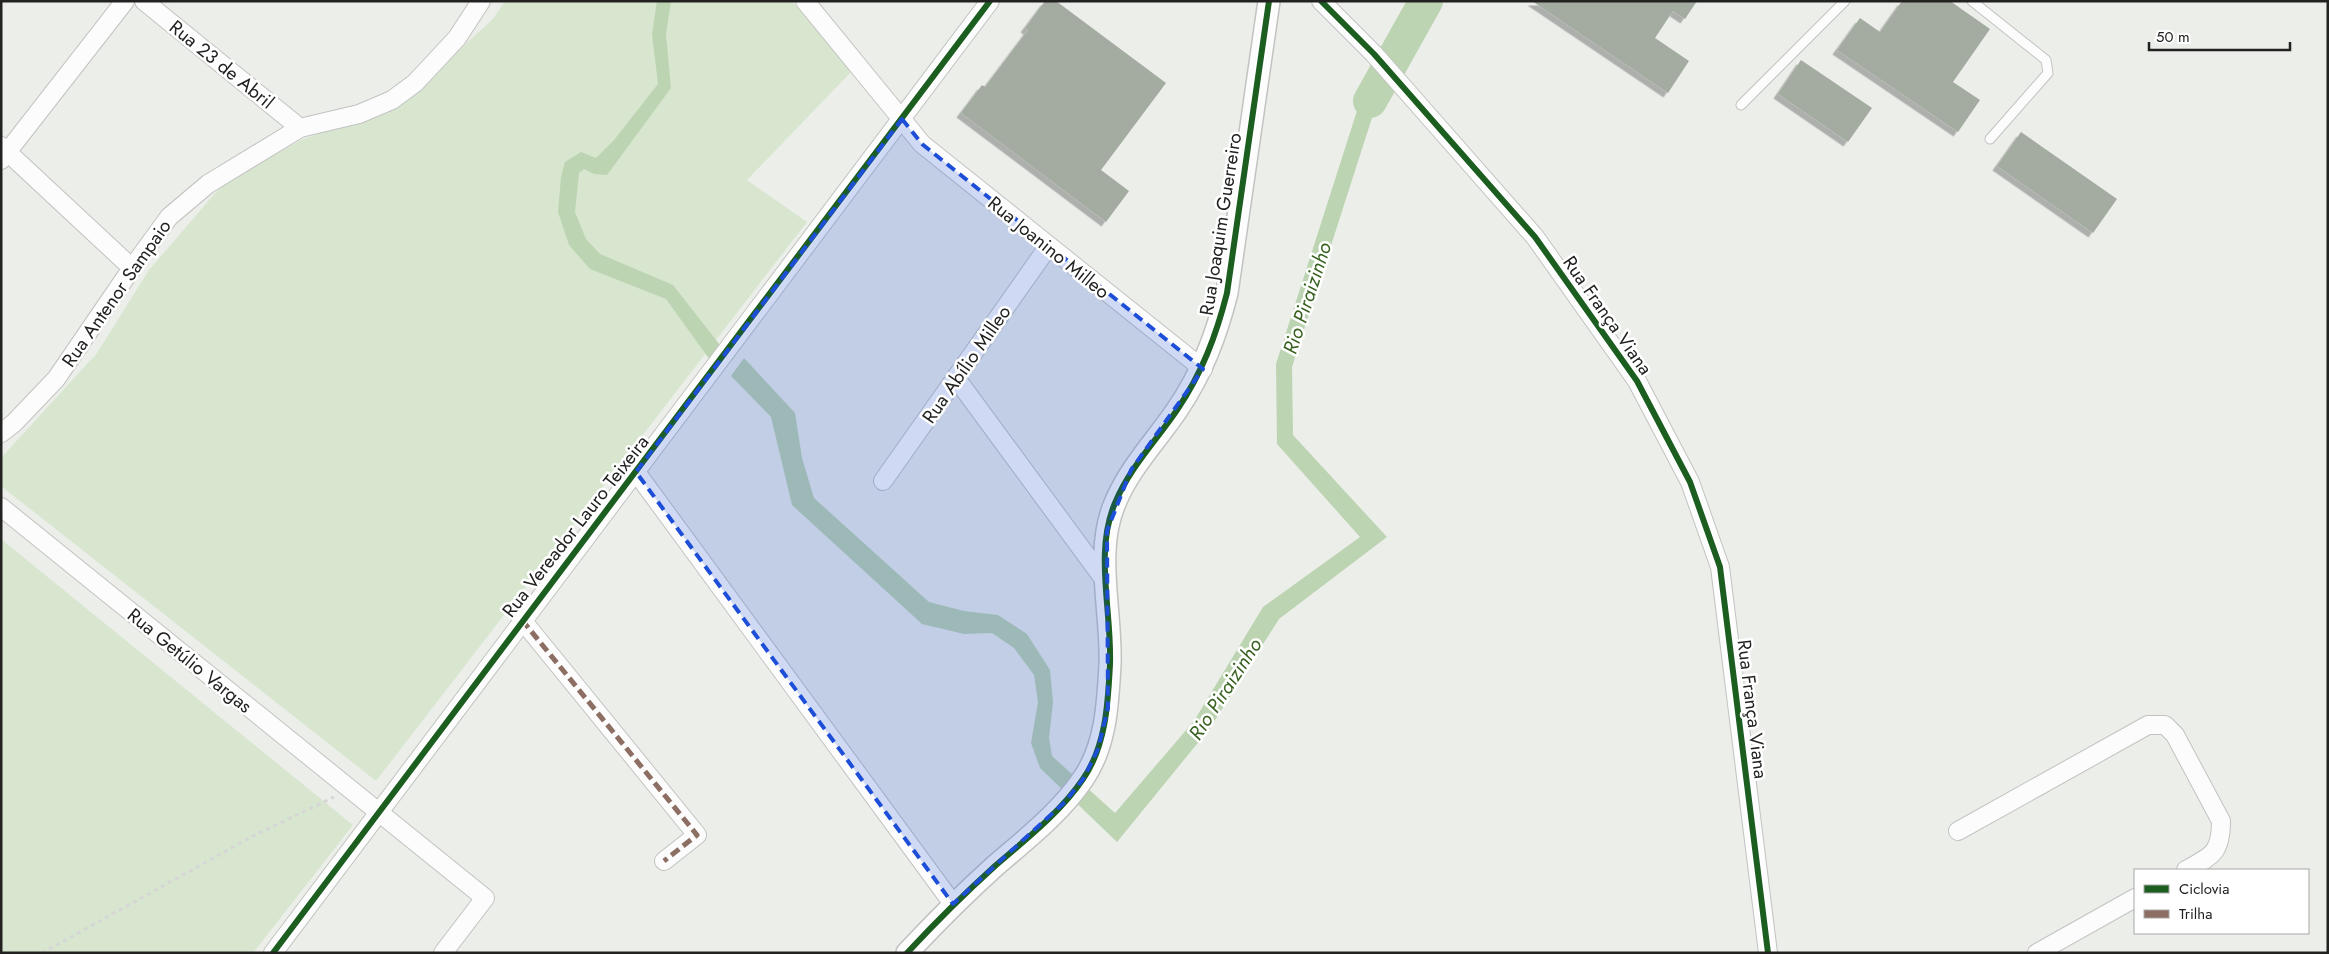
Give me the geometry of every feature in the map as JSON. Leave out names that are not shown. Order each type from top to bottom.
[{"type":"street","points":[[125,1],[4,153],[132,268]]},
{"type":"street","name":"Rua 23 de Abril","points":[[144,1],[300,128]]},
{"type":"street","name":"Rua Antenor Sampaio","points":[[1,433],[14,423],[56,379],[169,217],[208,184],[300,128],[359,114],[392,100],[415,83],[457,38],[481,1]]},
{"type":"street","name":"Rua Joanino Milleo","points":[[805,1],[922,144],[1048,247],[1203,369]]},
{"type":"street","name":"Rua Vereador Lauro Teixeira","points":[[281,950],[378,814],[522,620],[636,472],[990,1]]},
{"type":"street","name":"Rua Joaquim Guerreiro","points":[[907,953],[953,904],[1064,802],[1084,778],[1098,749],[1108,708],[1110,648],[1106,582],[1107,531],[1115,504],[1131,470],[1177,410],[1203,369],[1217,331],[1227,293],[1269,1]]},
{"type":"street","name":"Rua França Viana","points":[[1321,1],[1374,54],[1535,237],[1637,381],[1690,482],[1720,566],[1768,953]]},
{"type":"street","name":"Rua Abílio Milleo","points":[[883,481],[1048,247]]},
{"type":"street","points":[[956,378],[1106,582]]},
{"type":"street","points":[[636,472],[953,904]]},
{"type":"street","name":"Rua Getúlio Vargas","points":[[1,507],[351,789],[378,814],[485,898],[442,953]]},
{"type":"street","points":[[522,620],[697,835],[664,861]]},
{"type":"street","points":[[1958,831],[2148,725],[2165,725],[2176,735],[2221,821],[2221,837],[2212,856],[2188,869]]},
{"type":"street","points":[[2037,953],[2134,899]]},
{"type":"lane","points":[[1741,105],[1845,1]]},
{"type":"lane","points":[[1972,1],[2046,60],[2048,73],[1990,139]]},
{"type":"path","points":[[42,953],[253,836],[351,789]]},
{"type":"highlighted area","points":[[902,119],[922,144],[1203,369],[1131,470],[1107,531],[1108,708],[1098,749],[1084,778],[1065,802],[953,904],[636,472]]},
{"type":"shaded area","points":[[505,1],[792,1],[852,71],[747,180],[807,222],[376,781],[1,486],[1,458],[97,353],[149,270],[217,191],[236,176],[303,139],[394,109],[493,19]]},
{"type":"shaded area","points":[[1,539],[353,825],[253,953],[1,953]]},
{"type":"water","points":[[657,1],[671,1],[666,34],[671,88],[607,175],[594,174],[584,169],[579,173],[575,212],[586,239],[600,254],[673,285],[720,345],[710,360],[666,299],[590,269],[569,245],[558,212],[561,177],[565,162],[581,152],[596,158],[614,140],[658,84],[652,34]]},
{"type":"water","points":[[1411,1],[1441,1],[1408,61],[1388,40]]},
{"type":"water","points":[[1382,66],[1393,74],[1379,96],[1292,367],[1293,435],[1387,537],[1279,619],[1210,728],[1117,842],[1040,768],[1031,743],[1038,702],[1034,675],[1014,648],[992,633],[964,634],[922,624],[792,505],[771,417],[731,376],[744,358],[795,413],[802,458],[814,498],[929,602],[964,611],[998,615],[1027,634],[1050,670],[1053,702],[1049,738],[1052,756],[1115,813],[1194,721],[1263,607],[1360,537],[1277,444],[1276,364],[1363,92]]},
{"type":"building","points":[[1045,1],[1056,1],[1166,83],[1101,170],[1129,191],[1106,222],[961,113],[982,85],[985,87],[1028,30],[1025,28]]},
{"type":"building","points":[[1532,1],[1697,1],[1685,19],[1673,11],[1655,38],[1689,61],[1668,93]]},
{"type":"building","points":[[1902,1],[1950,1],[1990,29],[1953,82],[1980,100],[1958,132],[1837,50],[1860,18],[1880,32]]},
{"type":"building","points":[[1801,60],[1872,108],[1848,142],[1778,94]]},
{"type":"building","points":[[2021,132],[2117,199],[2093,233],[1997,166]]},
{"type":"waterway","name":"Rio Piraizinho","points":[[1370,101],[1426,1]]},
{"type":"marked path","points":[[522,620],[697,835],[664,861]]},
{"type":"cycle path","points":[[273,953],[990,1]]},
{"type":"cycle path","points":[[907,953],[972,887],[1042,826],[1064,803],[1083,779],[1097,753],[1107,709],[1110,664],[1105,582],[1106,542],[1109,522],[1115,503],[1128,478],[1177,410],[1194,382],[1218,324],[1227,293],[1269,1]]},
{"type":"cycle path","points":[[1321,1],[1374,54],[1535,237],[1637,381],[1690,482],[1720,567],[1768,953]]}]
